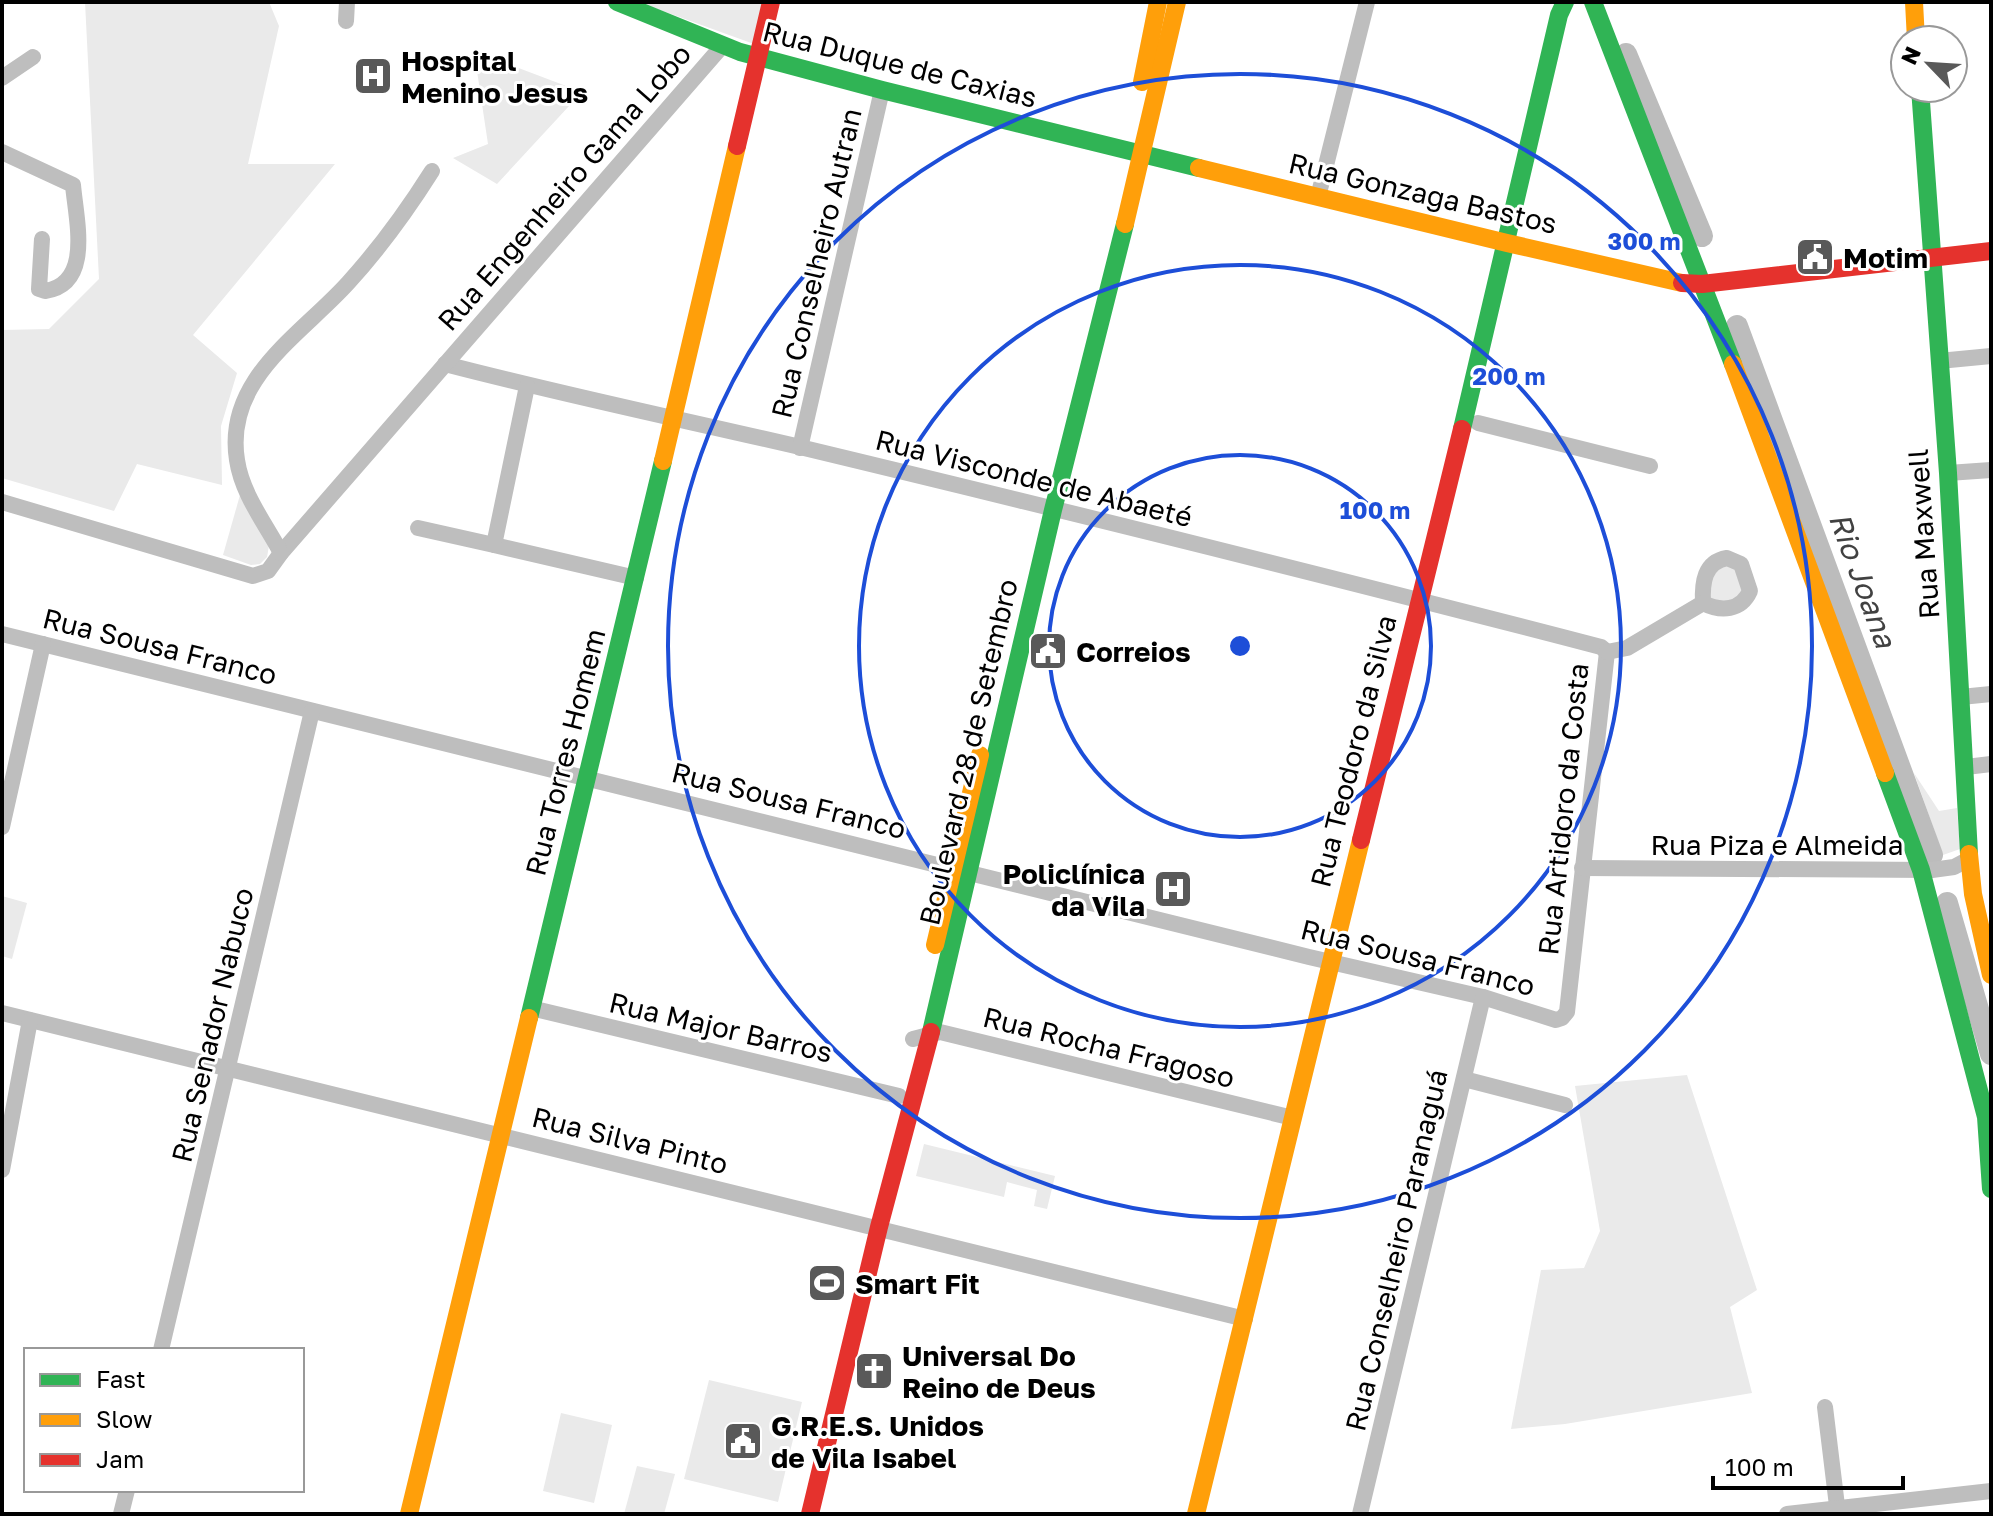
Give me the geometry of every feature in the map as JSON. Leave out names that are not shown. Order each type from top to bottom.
[{"type":"main road","name":"Rua Torres Homem","points":[[409,1514],[636,578],[771,2]]},
{"type":"main road","name":"Boulevard 28 de Setembro","points":[[1136,153],[1158,2]]},
{"type":"main road","name":"Boulevard 28 de Setembro","points":[[794,1514],[922,1036],[1045,508],[1177,2]]},
{"type":"main road","name":"Rua Teodoro da Silva","points":[[1196,1514],[1507,243],[1559,15],[1565,2]]},
{"type":"main road","points":[[1593,2],[1921,870],[1986,1117],[1991,1189]]},
{"type":"main road","points":[[1914,2],[1915,24]]},
{"type":"main road","name":"Rua Duque de Caxias","points":[[621,3],[757,57],[1136,153]]},
{"type":"main road","name":"Rua Maxwell","points":[[1921,104],[1948,473],[1969,859],[1973,894],[1990,967]]},
{"type":"main road","name":"Rua Gonzaga Bastos","points":[[1136,153],[1672,281],[1702,284],[1991,251]]},
{"type":"main road","points":[[1969,859],[1991,883]]},
{"type":"main road","name":"Boulevard 28 de Setembro","points":[[810,1514],[899,1096],[922,1036]]},
{"type":"street","points":[[346,21],[347,2]]},
{"type":"street","points":[[1318,197],[1367,2]]},
{"type":"street","name":"Rua Engenheiro Gama Lobo","points":[[2,502],[253,576],[268,571],[723,45]]},
{"type":"street","points":[[2,78],[33,57]]},
{"type":"street","name":"Rua Conselheiro Autran","points":[[800,448],[882,90]]},
{"type":"street","points":[[2,152],[73,185],[78,249],[76,261],[69,281],[52,290],[39,289],[42,239]]},
{"type":"street","points":[[281,553],[242,484],[236,457],[237,421],[245,395],[256,375],[349,282],[432,171]]},
{"type":"street","points":[[1939,361],[1991,356]]},
{"type":"street","name":"Rua Visconde de Abaeté","points":[[445,364],[1419,600],[1601,647],[1607,652]]},
{"type":"street","points":[[494,545],[527,386]]},
{"type":"street","points":[[1478,423],[1650,466]]},
{"type":"street","points":[[1948,473],[1991,470]]},
{"type":"street","points":[[418,528],[636,578]]},
{"type":"street","points":[[1607,652],[1627,648],[1703,603]]},
{"type":"street","name":"Rua Sousa Franco","points":[[2,634],[1330,962],[1483,997],[1556,1020],[1562,1018]]},
{"type":"street","points":[[2,827],[43,644]]},
{"type":"street","name":"Rua Artidoro da Costa","points":[[1562,1018],[1567,1012],[1607,652]]},
{"type":"street","points":[[1961,697],[1991,694]]},
{"type":"street","name":"Rua Senador Nabuco","points":[[161,1348],[312,711]]},
{"type":"street","points":[[1966,767],[1991,764]]},
{"type":"street","name":"Rua Piza e Almeida","points":[[1582,868],[1921,870],[1954,867],[1969,859]]},
{"type":"street","name":"Rua Conselheiro Paranaguá","points":[[1360,1514],[1483,997]]},
{"type":"street","name":"Rua Major Barros","points":[[531,1008],[899,1096]]},
{"type":"street","name":"Rua Silva Pinto","points":[[2,1013],[1245,1319]]},
{"type":"street","points":[[2,1170],[30,1020]]},
{"type":"street","name":"Rua Rocha Fragoso","points":[[922,1036],[940,1032],[1293,1118]]},
{"type":"street","points":[[1464,1079],[1565,1105]]},
{"type":"street","points":[[1825,1407],[1838,1511]]},
{"type":"street","points":[[1787,1514],[1838,1511],[1991,1491]]},
{"type":"street","points":[[121,1514],[126,1492]]},
{"type":"shaded area","points":[[85,2],[269,2],[279,26],[248,164],[335,164],[193,335],[237,373],[221,426],[222,485],[137,464],[114,511],[2,478],[2,330],[49,329],[99,279]]},
{"type":"shaded area","points":[[638,2],[764,2],[754,44]]},
{"type":"shaded area","points":[[474,51],[582,92],[497,184],[453,158],[488,144]]},
{"type":"shaded area","points":[[240,495],[269,546],[267,557],[260,564],[251,565],[223,555]]},
{"type":"shaded area","points":[[1716,564],[1734,564],[1747,587],[1732,604],[1706,600]]},
{"type":"shaded area","points":[[1914,773],[1939,811],[1957,808],[1960,849],[1943,855]]},
{"type":"shaded area","points":[[2,896],[27,903],[12,959],[2,956]]},
{"type":"shaded area","points":[[1687,1075],[1757,1290],[1730,1307],[1752,1393],[1565,1424],[1511,1429],[1541,1270],[1584,1268],[1600,1231],[1575,1086]]},
{"type":"shaded area","points":[[924,1144],[1055,1176],[1047,1209],[1034,1206],[1037,1190],[1007,1182],[1004,1197],[916,1176]]},
{"type":"shaded area","name":"G.R.E.S. Unidos de Vila Isabel","points":[[709,1380],[802,1402],[778,1502],[684,1479]]},
{"type":"shaded area","points":[[561,1413],[612,1425],[594,1503],[543,1491]]},
{"type":"shaded area","points":[[637,1466],[675,1474],[664,1514],[624,1514]]},
{"type":"waterway","name":"Rio Joana","points":[[1626,54],[1702,236]]},
{"type":"waterway","name":"Rio Joana","points":[[1737,326],[1932,855]]},
{"type":"waterway","name":"Rio Joana","points":[[1947,903],[1991,1054]]},
{"type":"traffic: fast","points":[[617,2],[740,52],[1199,168]]},
{"type":"traffic: fast","points":[[1462,429],[1559,15],[1565,2]]},
{"type":"traffic: fast","points":[[1593,2],[1733,364]]},
{"type":"traffic: fast","points":[[1921,104],[1948,473],[1969,854]]},
{"type":"traffic: fast","points":[[931,1032],[1053,510],[1125,224]]},
{"type":"traffic: fast","points":[[529,1018],[663,461]]},
{"type":"traffic: fast","points":[[1885,773],[1921,870],[1986,1117],[1991,1189]]},
{"type":"traffic: slow","points":[[1142,82],[1158,2]]},
{"type":"traffic: slow","points":[[1125,224],[1177,2]]},
{"type":"traffic: slow","points":[[1914,2],[1915,24]]},
{"type":"traffic: slow","points":[[663,461],[737,146]]},
{"type":"traffic: slow","points":[[1199,168],[1682,283]]},
{"type":"traffic: slow","points":[[1733,364],[1885,773]]},
{"type":"traffic: slow","points":[[935,945],[980,755]]},
{"type":"traffic: slow","points":[[1196,1514],[1361,840]]},
{"type":"traffic: slow","points":[[1969,854],[1973,894],[1991,975]]},
{"type":"traffic: slow","points":[[409,1514],[529,1018]]},
{"type":"traffic: jam","points":[[737,146],[771,2]]},
{"type":"traffic: jam","points":[[1682,283],[1702,284],[1991,251]]},
{"type":"traffic: jam","points":[[1361,840],[1462,429]]},
{"type":"traffic: jam","points":[[810,1514],[879,1227],[931,1032]]},
{"type":"place","name":"Hospital Menino Jesus","points":[[373,76]]},
{"type":"place","name":"Motim","points":[[1815,257]]},
{"type":"place","name":"Correios","points":[[1048,651]]},
{"type":"place","name":"Policlínica da Vila","points":[[1173,889]]},
{"type":"place","name":"Smart Fit","points":[[827,1283]]},
{"type":"place","name":"Universal Do Reino de Deus","points":[[874,1371]]},
{"type":"place","name":"G.R.E.S. Unidos de Vila Isabel","points":[[743,1441]]}]
